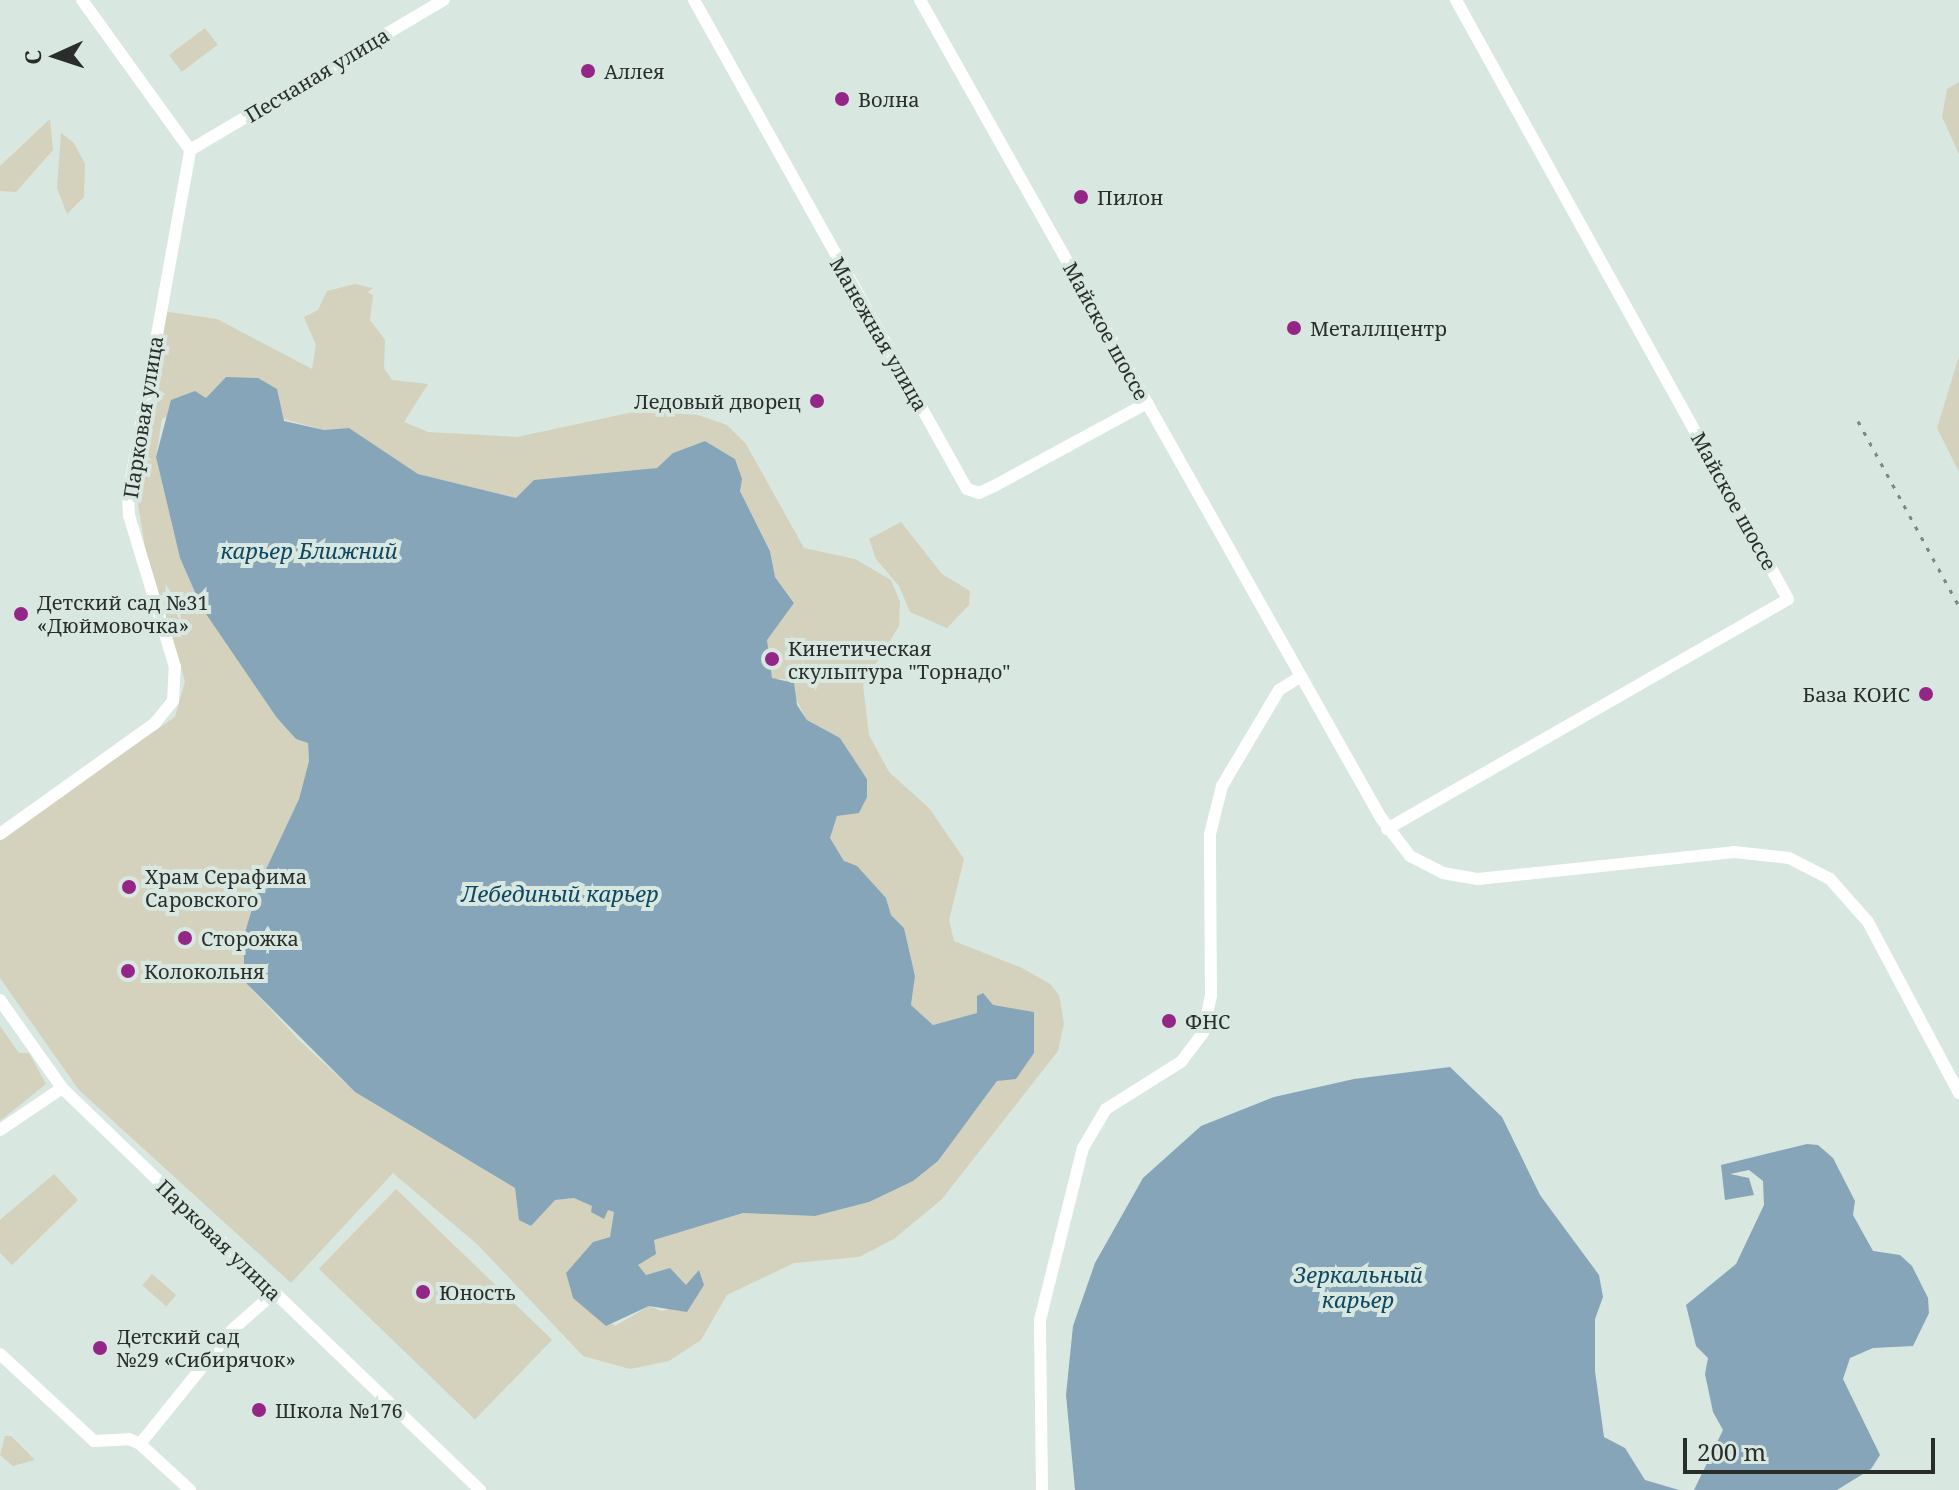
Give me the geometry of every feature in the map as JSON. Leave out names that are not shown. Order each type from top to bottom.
[{"type":"street","points":[[82,0],[190,150]]},
{"type":"street","name":"Песчаная улица","points":[[190,150],[444,0]]},
{"type":"street","name":"Манежная улица","points":[[694,0],[967,489],[979,493],[996,485],[1147,403]]},
{"type":"street","name":"Майское шоссе","points":[[920,0],[1387,829],[1410,856],[1459,878],[1734,852],[1789,858],[1830,879],[1868,922],[1959,1093]]},
{"type":"street","name":"Майское шоссе","points":[[1387,829],[1788,599],[1456,0]]},
{"type":"street","name":"Парковая улица","points":[[0,834],[155,723],[173,701],[175,667],[129,516],[128,496],[190,150]]},
{"type":"street","points":[[1042,1490],[1040,1320],[1083,1148],[1106,1109],[1181,1062],[1203,1033],[1211,996],[1210,834],[1222,786],[1279,690],[1301,676]]},
{"type":"street","name":"Парковая улица","points":[[0,1000],[62,1088],[480,1490]]},
{"type":"street","points":[[0,1130],[62,1088]]},
{"type":"street","points":[[140,1444],[232,1330],[245,1323],[274,1293]]},
{"type":"street","points":[[0,1354],[94,1441],[129,1439],[140,1444],[190,1490]]},
{"type":"shaded area","points":[[205,28],[218,45],[182,72],[169,55]]},
{"type":"shaded area","points":[[1959,82],[1959,154],[1942,117],[1947,89]]},
{"type":"shaded area","points":[[50,119],[53,150],[16,192],[0,191],[0,166]]},
{"type":"shaded area","points":[[61,133],[74,143],[85,164],[84,197],[67,214],[57,188]]},
{"type":"shaded area","points":[[355,284],[373,288],[368,292],[373,295],[370,320],[385,340],[384,368],[392,380],[428,384],[404,422],[428,432],[517,437],[638,411],[698,415],[727,425],[746,444],[804,548],[855,559],[891,580],[900,602],[899,626],[863,685],[869,735],[889,772],[929,808],[964,859],[949,920],[954,941],[1022,968],[1050,984],[1059,995],[1064,1023],[1058,1051],[942,1199],[894,1239],[859,1257],[794,1263],[727,1295],[701,1340],[669,1361],[630,1369],[583,1356],[478,1245],[393,1173],[291,1283],[79,1090],[0,978],[0,838],[175,717],[185,681],[146,554],[135,486],[162,311],[217,319],[312,369],[316,345],[304,317],[318,310],[327,291]],"holes":[[[206,398],[324,430],[349,428],[418,474],[516,498],[599,476],[657,468],[673,453],[705,441],[735,459],[740,491],[770,550],[775,577],[794,602],[766,640],[772,679],[785,679],[807,720],[840,738],[867,779],[859,812],[837,816],[830,838],[844,861],[886,898],[891,915],[904,928],[915,976],[911,1005],[933,1025],[977,1013],[980,1006],[1034,1012],[1033,1053],[997,1081],[938,1161],[869,1202],[815,1216],[743,1213],[654,1240],[637,1265],[646,1275],[658,1272],[686,1285],[704,1285],[690,1303],[662,1311],[649,1306],[615,1326],[573,1298],[566,1273],[593,1242],[610,1237],[614,1212],[574,1198],[554,1200],[531,1226],[520,1220],[515,1188],[355,1092],[299,1040],[244,981],[260,882],[299,799],[309,761],[308,742],[296,739],[277,718],[180,558],[156,457],[162,419]]]},
{"type":"shaded area","points":[[1959,356],[1959,472],[1937,428]]},
{"type":"shaded area","points":[[901,522],[942,574],[970,591],[969,605],[947,628],[910,612],[899,586],[876,559],[869,539]]},
{"type":"shaded area","points":[[0,1026],[19,1053],[29,1053],[46,1084],[0,1121]]},
{"type":"shaded area","points":[[54,1174],[78,1200],[12,1265],[0,1253],[0,1220]]},
{"type":"shaded area","name":"Юность","points":[[396,1189],[552,1340],[475,1420],[319,1269]]},
{"type":"shaded area","points":[[152,1274],[176,1295],[166,1306],[142,1285]]},
{"type":"shaded area","points":[[5,1436],[11,1436],[35,1460],[13,1466],[0,1455]]},
{"type":"water","name":"Лебединый карьер","points":[[226,377],[258,378],[277,389],[284,421],[324,430],[349,428],[418,474],[516,498],[534,480],[657,468],[673,453],[705,441],[735,459],[742,479],[740,491],[770,551],[775,577],[794,603],[767,640],[772,678],[794,683],[797,705],[807,720],[840,738],[867,779],[867,797],[859,813],[837,816],[830,838],[844,861],[857,866],[886,898],[891,915],[904,928],[915,976],[911,1005],[933,1025],[977,1013],[977,996],[983,993],[993,1005],[1034,1012],[1034,1053],[1016,1079],[997,1081],[938,1161],[913,1181],[869,1202],[815,1216],[743,1213],[654,1240],[656,1254],[638,1265],[646,1275],[670,1268],[686,1285],[699,1270],[704,1285],[687,1312],[649,1306],[606,1326],[573,1298],[566,1273],[593,1242],[610,1237],[614,1212],[608,1210],[604,1219],[591,1212],[592,1206],[574,1198],[555,1200],[531,1226],[519,1220],[515,1188],[355,1092],[244,981],[244,936],[260,882],[299,799],[309,761],[308,743],[296,739],[277,718],[202,608],[180,558],[156,457],[171,400],[195,391],[206,398]]},
{"type":"water","name":"Зеркальный карьер","points":[[1450,1067],[1502,1117],[1540,1195],[1599,1275],[1603,1297],[1595,1319],[1595,1371],[1604,1437],[1625,1448],[1645,1480],[1679,1490],[1075,1490],[1066,1395],[1073,1326],[1095,1263],[1143,1178],[1201,1126],[1274,1097],[1354,1079]]},
{"type":"water","points":[[1807,1144],[1818,1145],[1833,1158],[1855,1201],[1853,1215],[1873,1251],[1900,1255],[1912,1266],[1928,1298],[1929,1313],[1913,1346],[1873,1348],[1850,1358],[1843,1379],[1880,1455],[1871,1469],[1837,1490],[1694,1490],[1723,1430],[1713,1412],[1705,1374],[1708,1358],[1696,1346],[1686,1305],[1736,1264],[1764,1205],[1763,1181],[1749,1170],[1730,1174],[1749,1178],[1754,1195],[1725,1200],[1721,1165]]},
{"type":"railway","points":[[1858,421],[1959,606]]},
{"type":"place","name":"Аллея","points":[[588,71]]},
{"type":"place","name":"Волна","points":[[842,99]]},
{"type":"place","name":"Пилон","points":[[1081,197]]},
{"type":"place","name":"Металлцентр","points":[[1294,328]]},
{"type":"place","name":"Ледовый дворец","points":[[817,401]]},
{"type":"place","name":"Детский сад №31 «Дюймовочка»","points":[[21,614]]},
{"type":"place","name":"Кинетическая скульптура \"Торнадо\"","points":[[772,659]]},
{"type":"place","name":"База КОИС","points":[[1926,694]]},
{"type":"place","name":"Храм Серафима Саровского","points":[[129,887]]},
{"type":"place","name":"Сторожка","points":[[185,938]]},
{"type":"place","name":"Колокольня","points":[[128,971]]},
{"type":"place","name":"ФНС","points":[[1169,1021]]},
{"type":"place","name":"Юность","points":[[423,1292]]},
{"type":"place","name":"Детский сад №29 «Сибирячок»","points":[[100,1348]]},
{"type":"place","name":"Школа №176","points":[[259,1410]]},
{"type":"water label","name":"карьер Ближний","points":[[309,551]]}]
